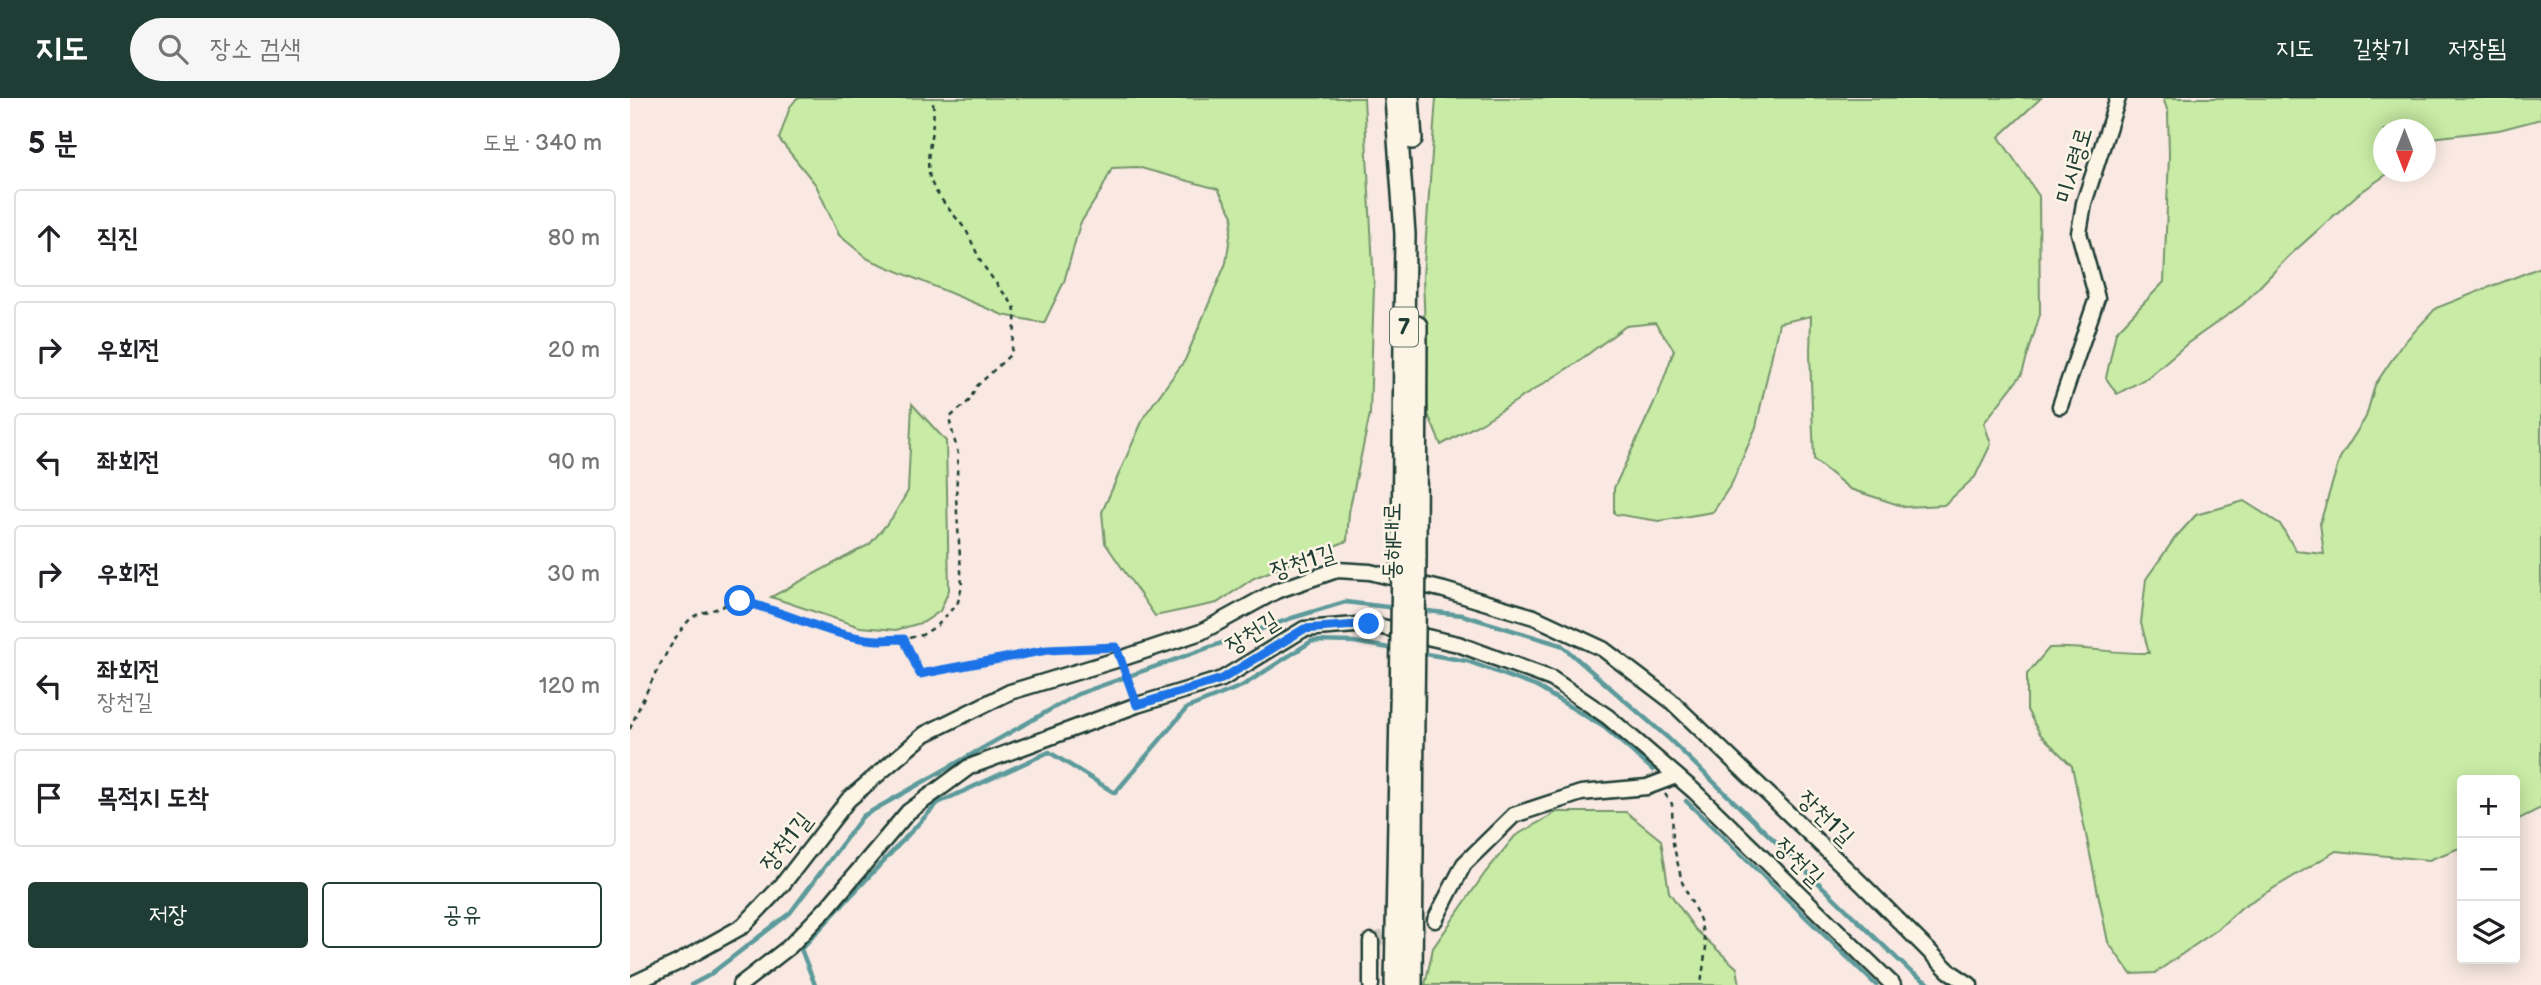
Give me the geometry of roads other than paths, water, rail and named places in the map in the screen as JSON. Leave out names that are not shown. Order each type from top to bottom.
[{"type":"main road","name":"동해대로","points":[[1395,98],[1405,234],[1409,556]]},
{"type":"main road","name":"동해대로","points":[[1409,98],[1417,289],[1409,556]]},
{"type":"main road","name":"7","points":[[1395,985],[1407,709],[1409,556]]},
{"type":"main road","name":"7","points":[[1407,709],[1412,985]]},
{"type":"street","name":"미시령로","points":[[2060,405],[2096,298],[2079,233],[2084,203],[2118,98]]},
{"type":"street","name":"장천1길","points":[[630,985],[677,963],[743,926],[782,885],[848,800],[925,734],[1010,692],[1124,659],[1201,632],[1276,592],[1337,570],[1370,572],[1444,590],[1534,617],[1603,649],[1670,700],[1949,971],[1970,985]]},
{"type":"street","name":"장천길","points":[[740,985],[789,947],[818,918],[908,812],[969,766],[1137,705],[1222,679],[1304,629],[1369,624],[1458,644],[1552,679],[1608,717],[1676,776],[1893,985]]},
{"type":"street","points":[[1434,920],[1464,864],[1514,814],[1581,793],[1647,787],[1676,776]]},
{"type":"street","points":[[1371,942],[1371,985]]},
{"type":"waterway","points":[[691,985],[708,976],[790,913],[863,816],[1078,694],[1292,618],[1345,602],[1396,608]]},
{"type":"waterway","points":[[1419,610],[1462,615],[1561,645],[1668,738],[1910,971],[1931,985]]},
{"type":"waterway","points":[[815,985],[801,949],[938,803],[1049,752],[1115,793],[1187,708],[1242,686],[1312,641],[1354,642],[1395,649]]},
{"type":"waterway","points":[[1420,653],[1467,661],[1537,687],[1604,727],[1653,770]]},
{"type":"waterway","points":[[1686,801],[1876,985]]},
{"type":"tunnel","points":[[1371,941],[1435,920]]}]
